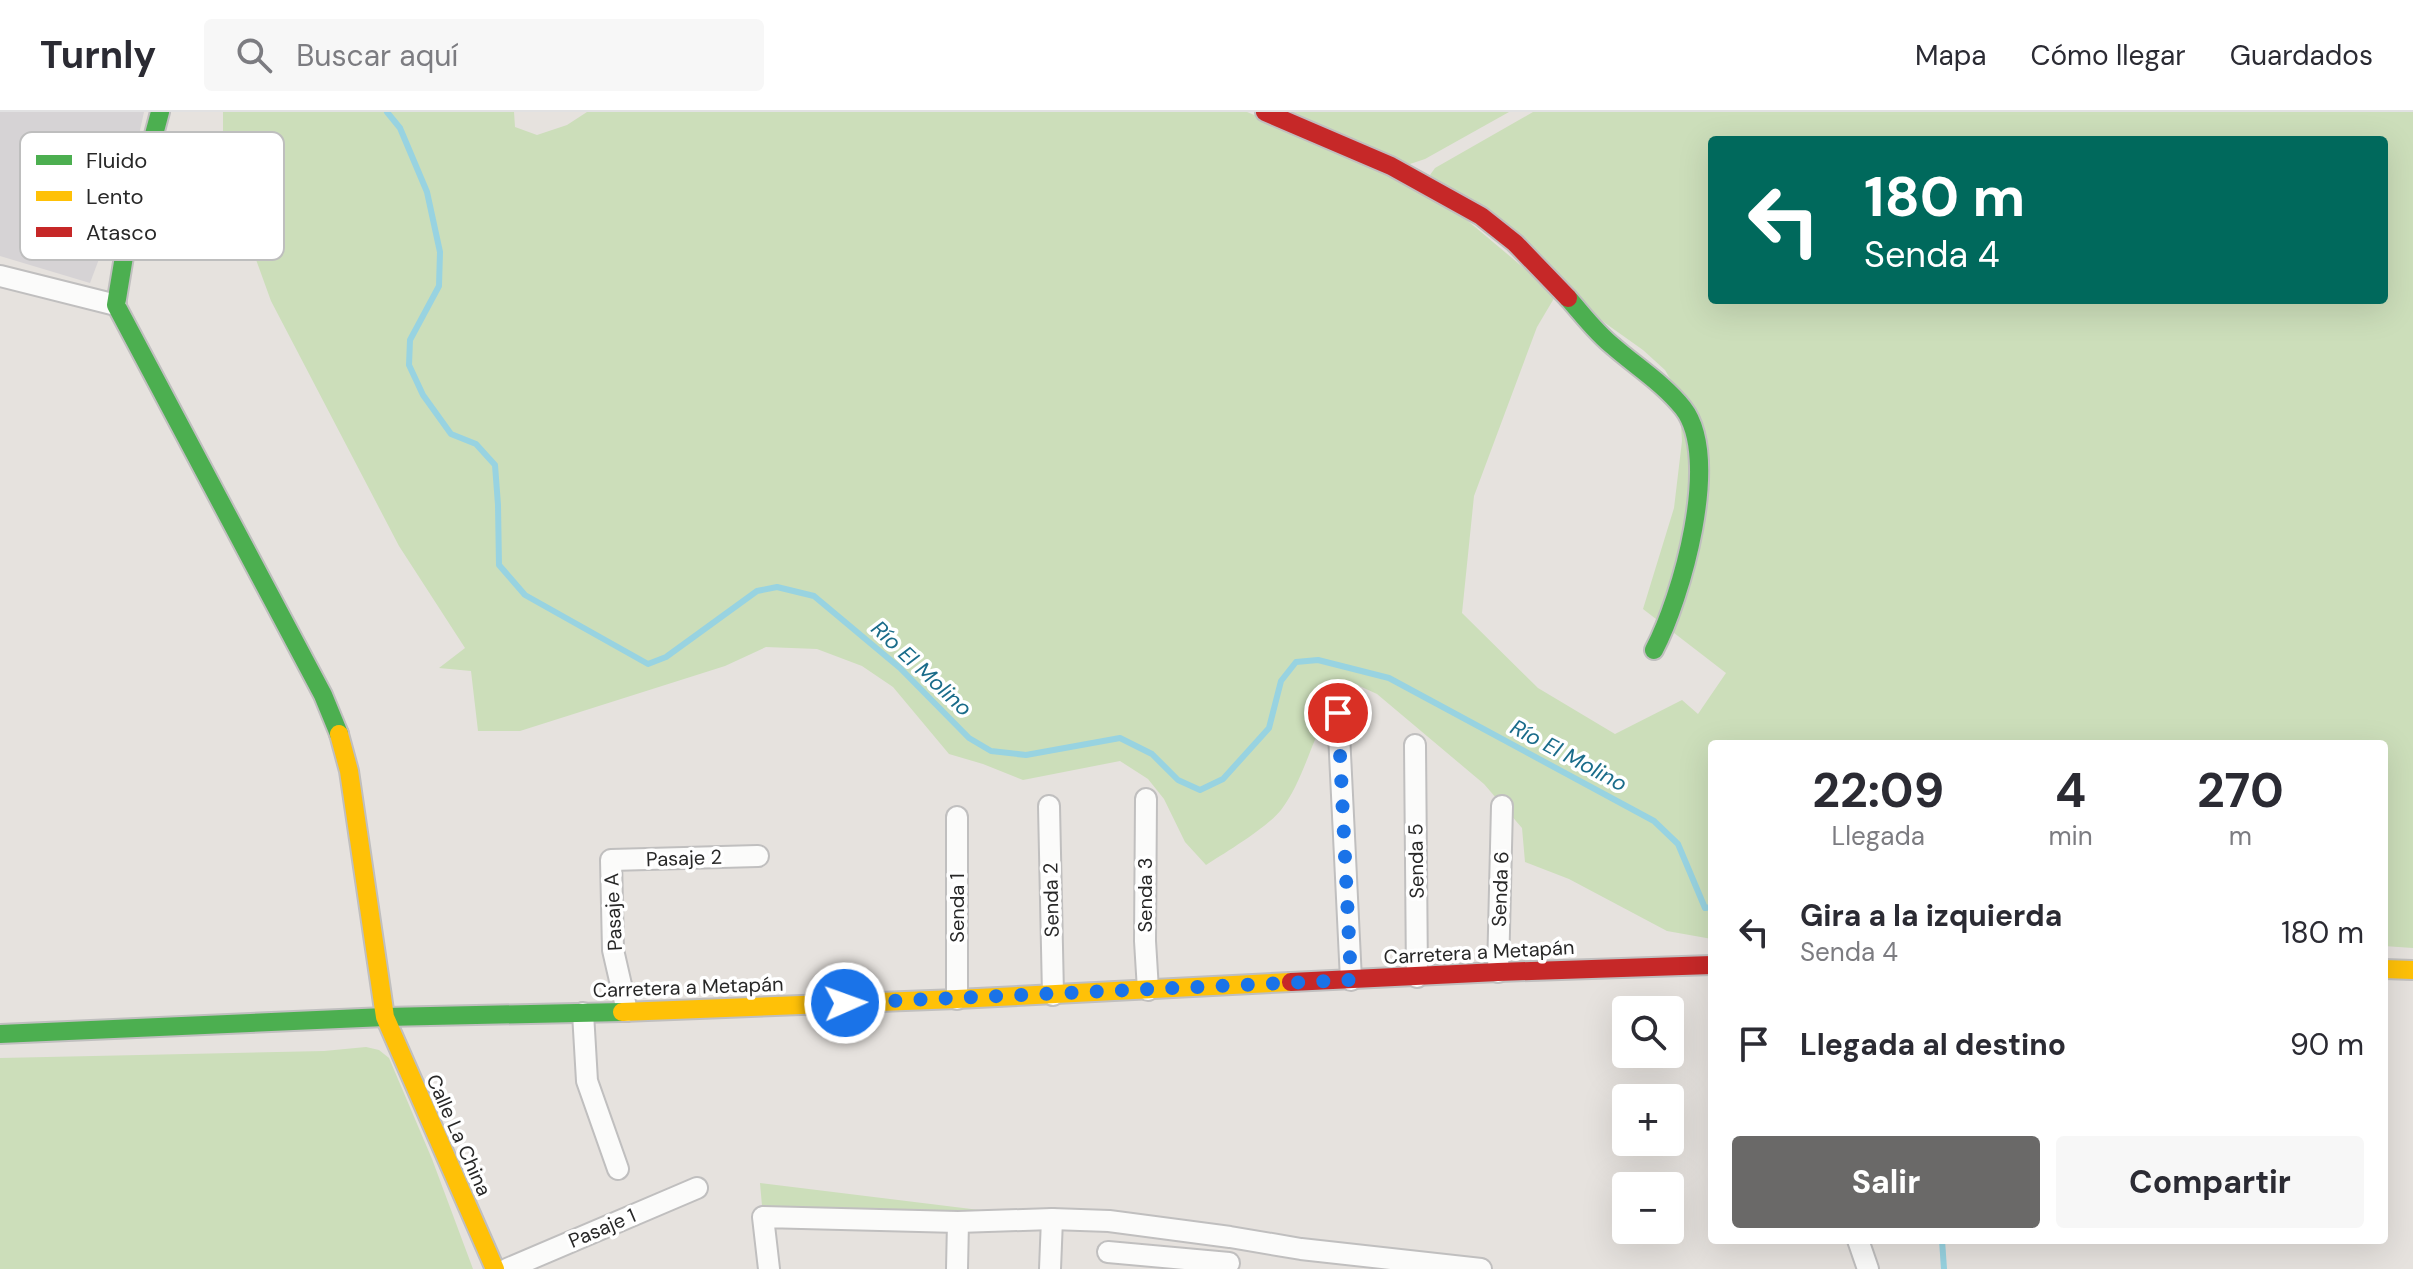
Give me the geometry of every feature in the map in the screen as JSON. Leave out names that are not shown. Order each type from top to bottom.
[{"type":"main road","points":[[156,132],[160,112]]},
{"type":"main road","points":[[1265,112],[1428,183],[1496,225],[1545,272],[1603,338],[1647,374],[1692,419],[1700,456],[1693,530],[1669,622],[1654,650]]},
{"type":"main road","points":[[116,305],[121,260]]},
{"type":"main road","name":"Calle La China","points":[[116,305],[323,695],[338,729],[349,771],[385,1017],[495,1269]]},
{"type":"main road","name":"Carretera a Metapán","points":[[0,1034],[385,1017],[957,999],[1498,972],[1708,965]]},
{"type":"main road","points":[[2388,969],[2413,970]]},
{"type":"street","points":[[0,276],[116,305]]},
{"type":"street","points":[[1338,713],[1351,980]]},
{"type":"street","name":"Senda 5","points":[[1415,745],[1417,977]]},
{"type":"street","name":"Senda 3","points":[[1146,799],[1148,990]]},
{"type":"street","name":"Senda 2","points":[[1049,806],[1053,995]]},
{"type":"street","name":"Senda 6","points":[[1498,972],[1502,806]]},
{"type":"street","name":"Senda 1","points":[[957,817],[957,999]]},
{"type":"street","name":"Pasaje 2","points":[[611,860],[758,856]]},
{"type":"street","name":"Pasaje A","points":[[611,860],[613,950],[627,1011]]},
{"type":"street","points":[[583,1013],[587,1081],[618,1169]]},
{"type":"street","name":"Pasaje 1","points":[[507,1269],[697,1188]]},
{"type":"street","points":[[769,1269],[763,1217],[958,1222],[1109,1221],[1230,1237],[1301,1259],[1472,1268]]},
{"type":"street","points":[[1050,1269],[1052,1219]]},
{"type":"street","points":[[1109,1221],[1108,1261],[1228,1266],[1230,1237]]},
{"type":"street","points":[[957,1269],[958,1222]]},
{"type":"street","points":[[1859,1244],[1868,1269]]},
{"type":"shaded area","points":[[0,112],[144,112],[140,132],[20,132],[20,260],[99,260],[90,283],[0,256]]},
{"type":"green space","points":[[223,112],[514,112],[515,127],[537,135],[567,125],[587,112],[1247,112],[1424,184],[1556,295],[1537,327],[1474,496],[1462,613],[1538,688],[1615,734],[1682,700],[1698,714],[1726,673],[1643,609],[1674,508],[1682,441],[1679,394],[1665,370],[1643,350],[1605,323],[1430,175],[1435,168],[1533,112],[2413,112],[2413,948],[2388,946],[2388,740],[1708,740],[1708,938],[1667,931],[1569,879],[1525,862],[1522,828],[1484,784],[1377,694],[1355,684],[1338,698],[1328,713],[1297,784],[1281,810],[1257,832],[1206,865],[1185,842],[1164,799],[1148,779],[1120,761],[1023,780],[949,754],[893,687],[862,666],[817,649],[766,647],[725,666],[520,731],[478,731],[471,671],[439,668],[465,648],[399,546],[271,301],[256,260],[284,260],[284,132],[223,132]]},
{"type":"green space","points":[[1291,112],[1509,112],[1425,159],[1410,164]]},
{"type":"green space","points":[[366,1047],[379,1050],[389,1058],[432,1159],[473,1269],[0,1269],[0,1058],[324,1051]]},
{"type":"green space","points":[[760,1183],[1052,1219],[763,1217]]},
{"type":"waterway","name":"Río El Molino","points":[[387,112],[400,128],[427,192],[440,252],[439,286],[410,340],[409,365],[423,395],[451,434],[476,444],[495,465],[499,565],[525,595],[648,664],[666,657],[757,591],[777,587],[814,596],[900,668],[969,738],[991,751],[1026,755],[1120,738],[1152,754],[1178,780],[1200,790],[1223,779],[1269,728],[1281,681],[1296,662],[1318,660],[1389,678],[1654,821],[1678,844],[1705,908],[1708,908]]},
{"type":"waterway","name":"Río El Molino","points":[[1942,1244],[1944,1269]]},
{"type":"traffic: fast","points":[[155,132],[160,112]]},
{"type":"traffic: fast","points":[[123,260],[116,305],[323,695],[339,734]]},
{"type":"traffic: fast","points":[[1568,298],[1601,336],[1676,399],[1694,431],[1699,460],[1693,529],[1675,598],[1654,650]]},
{"type":"traffic: fast","points":[[0,1034],[385,1017],[622,1012]]},
{"type":"traffic: slow","points":[[339,734],[349,771],[385,1017],[495,1269]]},
{"type":"traffic: slow","points":[[2388,969],[2413,970]]},
{"type":"traffic: slow","points":[[622,1012],[1291,982]]},
{"type":"traffic: jam","points":[[1265,112],[1391,166],[1481,216],[1515,243],[1568,298]]},
{"type":"traffic: jam","points":[[1291,982],[1708,965]]},
{"type":"route","points":[[845,1003],[1351,980],[1338,713]]}]
